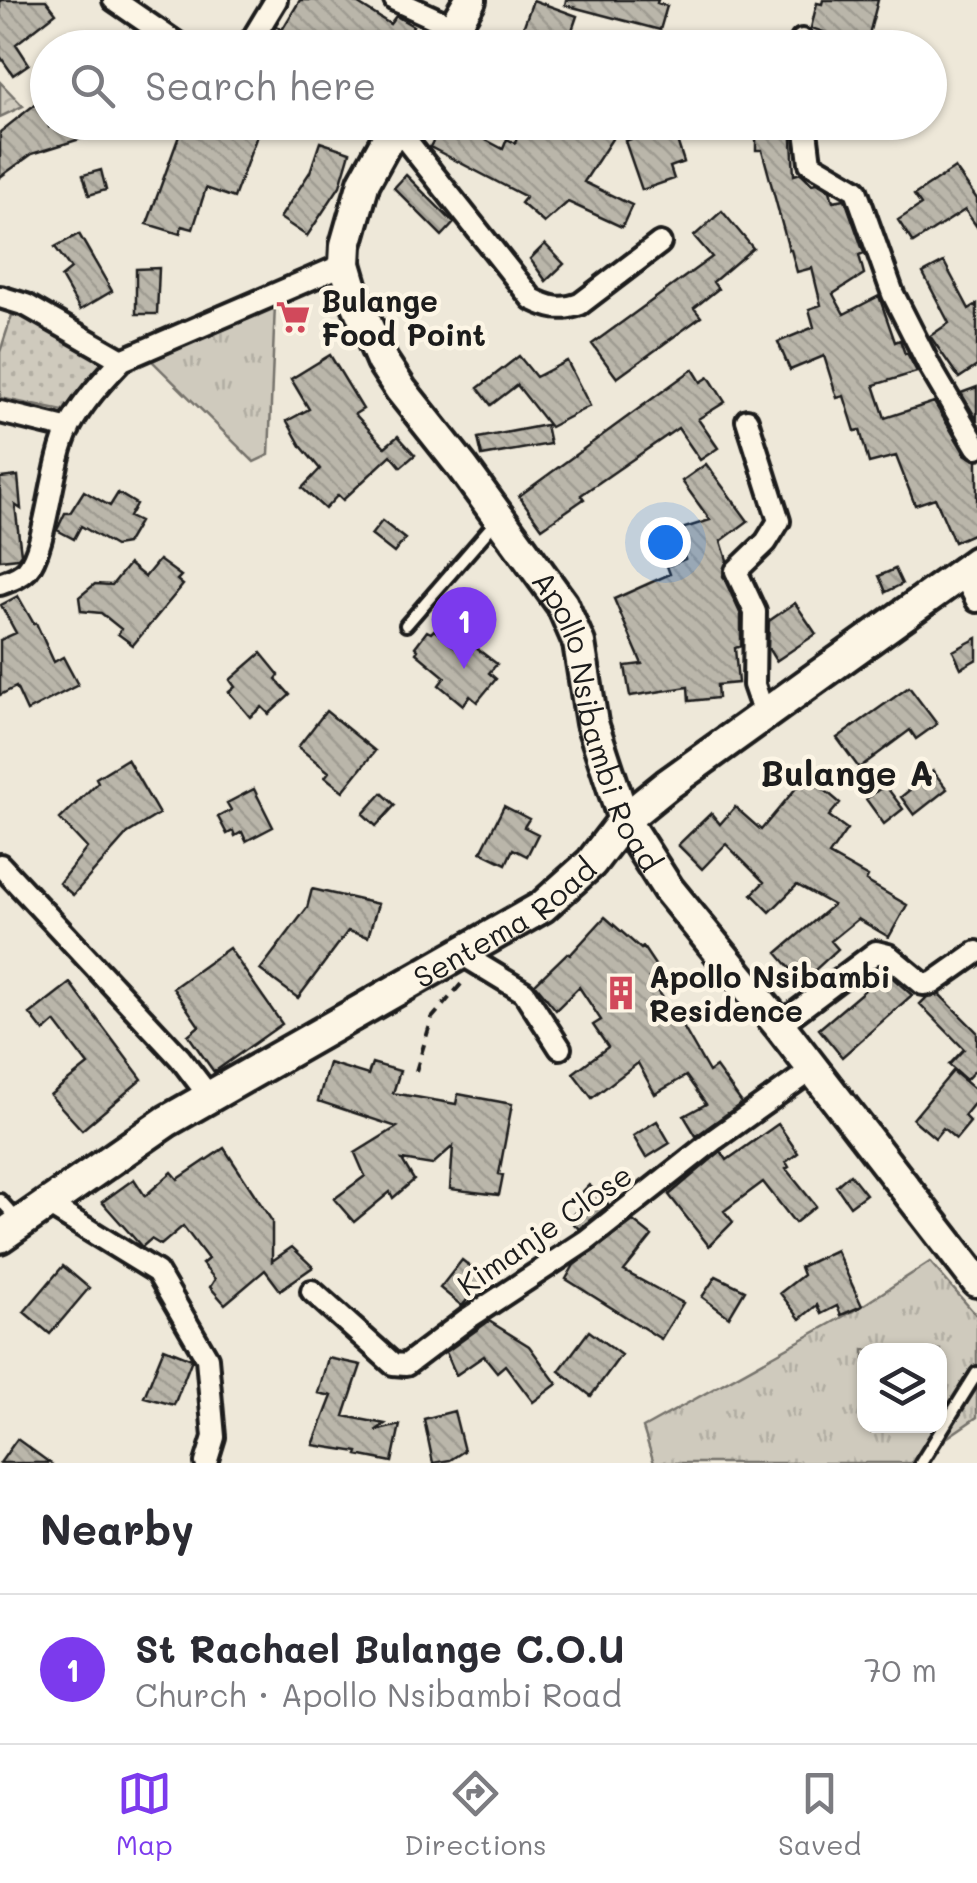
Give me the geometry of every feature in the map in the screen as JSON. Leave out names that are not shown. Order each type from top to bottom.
[{"type":"street","points":[[114,0],[158,30]]},
{"type":"street","points":[[258,30],[276,0]]},
{"type":"street","points":[[395,0],[438,30]]},
{"type":"street","points":[[452,30],[470,0]]},
{"type":"street","name":"Apollo Nsibambi Road","points":[[387,140],[364,182],[350,225],[345,264],[382,361],[562,604],[579,642],[592,722],[624,820],[668,889],[779,1024],[977,1281]]},
{"type":"street","points":[[408,140],[532,299],[550,308],[566,309],[580,304],[660,243]]},
{"type":"street","points":[[806,140],[807,157],[818,170],[856,190],[893,294],[977,446]]},
{"type":"street","points":[[0,584],[18,578],[30,566],[69,428],[122,360],[345,264]]},
{"type":"street","points":[[0,297],[26,305],[122,360]]},
{"type":"street","points":[[0,412],[69,428]]},
{"type":"street","points":[[748,420],[779,520],[766,542],[736,570],[755,612],[754,685],[764,714]]},
{"type":"street","points":[[970,567],[977,601]]},
{"type":"street","name":"Sentema Road","points":[[7,1220],[46,1203],[115,1154],[209,1096],[469,959],[570,885],[624,820],[970,567]]},
{"type":"street","points":[[0,865],[180,1058],[209,1096]]},
{"type":"street","points":[[779,1024],[876,952],[888,955],[923,984],[933,983],[977,952]]},
{"type":"street","points":[[469,959],[524,992],[560,1048]]},
{"type":"street","name":"Kimanje Close","points":[[312,1291],[393,1364],[406,1364],[587,1240],[715,1139],[813,1069]]},
{"type":"street","points":[[46,1203],[157,1272],[206,1358],[214,1437],[206,1463]]},
{"type":"lane","points":[[406,625],[499,518]]},
{"type":"lane","points":[[921,1463],[977,1373]]},
{"type":"path","points":[[416,1071],[432,1018],[469,959]]},
{"type":"green space","points":[[0,82],[23,106],[0,117]]},
{"type":"green space","points":[[275,304],[269,455],[254,462],[152,361]]},
{"type":"green space","points":[[12,315],[36,321],[107,356],[63,411],[0,398],[0,352]]},
{"type":"green space","points":[[930,1262],[977,1316],[977,1417],[910,1463],[654,1463],[643,1428],[862,1306]]},
{"type":"building","points":[[0,0],[46,0],[56,13],[16,44],[29,64],[13,75],[0,56]]},
{"type":"building","points":[[300,0],[352,0],[390,24],[396,16],[413,26],[411,30],[282,30]]},
{"type":"building","points":[[533,0],[577,16],[572,30],[522,30]]},
{"type":"building","points":[[566,0],[658,0],[657,3],[667,6],[660,30],[565,5]]},
{"type":"building","points":[[823,0],[878,0],[870,30],[811,28],[817,3],[822,4]]},
{"type":"building","points":[[30,108],[30,140],[77,140],[32,154],[0,177],[0,132]]},
{"type":"building","points":[[177,140],[255,140],[234,198],[206,188],[193,229],[182,226],[180,234],[147,224]]},
{"type":"building","points":[[434,140],[486,140],[503,149],[507,140],[611,140],[584,182],[632,205],[622,227],[568,202],[544,223],[521,203],[526,197],[430,147]]},
{"type":"building","points":[[677,140],[684,162],[670,167],[674,179],[642,190],[625,141]]},
{"type":"building","points":[[756,140],[792,140],[794,175],[801,173],[812,184],[830,191],[833,201],[845,199],[864,253],[859,255],[864,274],[833,294],[844,314],[879,296],[895,342],[900,340],[917,372],[874,385],[885,418],[934,402],[965,454],[977,461],[977,532],[954,542],[935,498],[915,505],[896,456],[869,463],[860,430],[855,431],[844,396],[837,398],[824,356],[790,370],[778,342],[814,327],[809,309],[821,305],[812,268],[797,272],[762,150],[756,150]]},
{"type":"building","points":[[320,142],[350,152],[340,186],[307,236],[280,218],[310,172]]},
{"type":"building","points":[[955,168],[977,199],[977,227],[965,210],[913,243],[898,220],[921,205],[914,195]]},
{"type":"building","points":[[101,170],[106,190],[89,195],[83,175]]},
{"type":"building","points":[[406,175],[454,223],[442,236],[394,188]]},
{"type":"building","points":[[722,211],[753,248],[713,282],[718,289],[694,308],[701,317],[617,378],[592,344],[712,257],[694,236]]},
{"type":"building","points":[[79,234],[112,291],[80,310],[61,277],[71,269],[55,247]]},
{"type":"building","points":[[545,244],[564,264],[546,281],[530,259]]},
{"type":"building","points":[[944,262],[969,309],[977,304],[977,366],[959,378],[930,336],[949,323],[923,273]]},
{"type":"building","points":[[159,268],[157,314],[136,314],[136,269]]},
{"type":"building","points":[[330,355],[363,409],[355,414],[385,447],[398,436],[415,455],[401,467],[391,455],[343,500],[338,495],[325,509],[302,488],[320,469],[287,421],[309,409],[291,379]]},
{"type":"building","points":[[519,356],[536,377],[567,361],[590,406],[550,427],[517,385],[491,405],[478,388]]},
{"type":"building","points":[[693,369],[701,382],[709,377],[725,402],[698,419],[718,448],[700,460],[678,428],[581,495],[584,499],[542,528],[519,496]]},
{"type":"building","points":[[977,387],[977,420],[961,393]]},
{"type":"building","points":[[546,425],[550,444],[482,456],[478,438]]},
{"type":"building","points":[[706,464],[748,521],[721,541],[727,560],[723,576],[741,615],[741,646],[735,648],[738,683],[717,685],[718,698],[689,701],[688,687],[630,696],[625,666],[642,664],[614,599],[670,574],[667,566],[685,559],[675,531],[710,520],[682,481]]},
{"type":"building","points":[[18,476],[21,509],[15,505],[21,554],[18,558],[0,560],[0,478]]},
{"type":"building","points":[[84,491],[110,506],[118,493],[136,504],[129,517],[139,522],[126,544],[115,546],[81,526],[74,539],[57,530],[65,513],[70,513]]},
{"type":"building","points":[[382,521],[405,539],[394,553],[371,535]]},
{"type":"building","points":[[159,560],[181,576],[177,580],[183,585],[133,645],[101,613],[81,611],[79,597],[95,584],[112,585],[129,564],[145,577]]},
{"type":"building","points":[[895,569],[902,584],[886,592],[879,576]]},
{"type":"building","points":[[18,596],[54,662],[63,657],[78,685],[27,711],[16,687],[0,695],[0,640],[16,633],[1,605]]},
{"type":"building","points":[[795,603],[816,634],[776,661],[768,648],[769,621]]},
{"type":"building","points":[[434,630],[464,654],[472,645],[497,664],[489,673],[496,679],[477,702],[470,696],[463,705],[439,685],[445,677],[416,653],[415,647],[427,631]]},
{"type":"building","points":[[977,638],[977,659],[961,668],[953,651]]},
{"type":"building","points":[[261,653],[290,695],[269,714],[262,707],[250,717],[229,692],[235,687],[230,680]]},
{"type":"building","points":[[909,687],[937,724],[916,739],[910,730],[859,768],[837,738]]},
{"type":"building","points":[[326,711],[375,751],[343,791],[325,777],[329,772],[298,747]]},
{"type":"building","points":[[127,759],[159,814],[128,833],[73,895],[59,883],[87,848],[60,819],[98,782],[96,778]]},
{"type":"building","points":[[933,771],[947,789],[914,815],[901,797]]},
{"type":"building","points":[[807,775],[840,803],[829,816],[847,829],[829,855],[907,905],[889,937],[858,919],[831,941],[838,949],[802,982],[777,953],[833,905],[797,885],[770,912],[752,894],[764,882],[726,844],[702,869],[678,845],[711,813],[720,824],[735,807],[761,830]]},
{"type":"building","points":[[885,785],[903,809],[884,824],[866,799]]},
{"type":"building","points":[[254,789],[273,827],[246,841],[242,832],[235,836],[233,831],[227,834],[218,817],[231,810],[227,803]]},
{"type":"building","points":[[382,793],[395,805],[376,826],[363,814]]},
{"type":"building","points":[[504,806],[529,819],[524,827],[538,834],[527,856],[513,849],[506,864],[481,852]]},
{"type":"building","points":[[312,889],[378,904],[368,937],[348,931],[298,998],[260,970],[307,908]]},
{"type":"building","points":[[605,917],[643,947],[659,971],[649,978],[709,1072],[716,1067],[742,1103],[696,1136],[684,1116],[706,1104],[686,1076],[655,1094],[638,1063],[592,1098],[573,1073],[608,1047],[593,1025],[601,1020],[579,987],[556,1010],[535,984],[567,953],[570,955]]},
{"type":"building","points":[[229,948],[282,1024],[214,1072],[188,1035],[199,1026],[173,988]]},
{"type":"building","points":[[886,972],[912,995],[842,1057],[819,1029]]},
{"type":"building","points":[[70,983],[142,1079],[82,1130],[50,1095],[88,1065],[55,1022],[44,1032],[30,1014]]},
{"type":"building","points":[[940,995],[977,1032],[977,1068],[966,1080],[949,1065],[964,1049],[920,1004],[927,997]]},
{"type":"building","points":[[329,1063],[368,1075],[372,1063],[400,1071],[393,1093],[456,1104],[458,1094],[512,1104],[499,1195],[450,1189],[453,1146],[432,1165],[402,1160],[414,1180],[393,1198],[390,1192],[354,1222],[334,1199],[365,1176],[355,1153],[397,1127],[318,1101]]},
{"type":"building","points":[[953,1071],[977,1091],[977,1100],[964,1116],[970,1122],[956,1139],[943,1128],[935,1138],[913,1119]]},
{"type":"building","points":[[657,1121],[670,1143],[646,1158],[633,1136]]},
{"type":"building","points":[[778,1124],[798,1153],[786,1162],[786,1169],[816,1206],[795,1223],[763,1182],[724,1211],[733,1222],[709,1246],[669,1195],[721,1151],[727,1160]]},
{"type":"building","points":[[224,1148],[272,1221],[272,1261],[292,1247],[313,1267],[280,1290],[265,1270],[225,1304],[210,1287],[215,1279],[202,1264],[208,1259],[183,1226],[161,1245],[151,1239],[142,1247],[102,1202],[134,1179],[145,1196],[172,1172],[178,1179]]},
{"type":"building","points":[[850,1174],[866,1194],[850,1206],[836,1186]]},
{"type":"building","points":[[589,1185],[609,1205],[579,1229],[569,1219],[579,1208],[573,1202]]},
{"type":"building","points":[[633,1221],[652,1236],[624,1271],[683,1303],[661,1339],[566,1279],[574,1265]]},
{"type":"building","points":[[836,1250],[862,1306],[841,1315],[837,1306],[821,1314],[817,1305],[800,1319],[780,1293],[803,1275],[800,1267]]},
{"type":"building","points":[[462,1260],[485,1278],[462,1306],[440,1288]]},
{"type":"building","points":[[63,1266],[89,1288],[50,1334],[24,1312]]},
{"type":"building","points":[[716,1276],[745,1290],[729,1317],[702,1297]]},
{"type":"building","points":[[489,1321],[529,1346],[557,1384],[533,1402],[505,1365],[497,1372],[484,1356],[456,1375],[446,1352]]},
{"type":"building","points":[[589,1331],[621,1355],[591,1396],[559,1371]]},
{"type":"building","points":[[164,1348],[192,1359],[174,1405],[144,1397]]},
{"type":"building","points":[[328,1358],[361,1365],[344,1416],[385,1424],[375,1431],[400,1425],[392,1462],[313,1445],[332,1396],[318,1393]]},
{"type":"building","points":[[454,1411],[464,1451],[450,1460],[433,1463],[424,1419]]},
{"type":"building","points":[[17,1439],[50,1463],[0,1463]]},
{"type":"place","name":"Bulange Food Point","points":[[293,317]]},
{"type":"place","name":"St Rachael Bulange C.O.U","points":[[464,669]]},
{"type":"place","name":"Apollo Nsibambi Residence","points":[[621,993]]},
{"type":"district","name":"Bulange A","points":[[847,772]]}]
